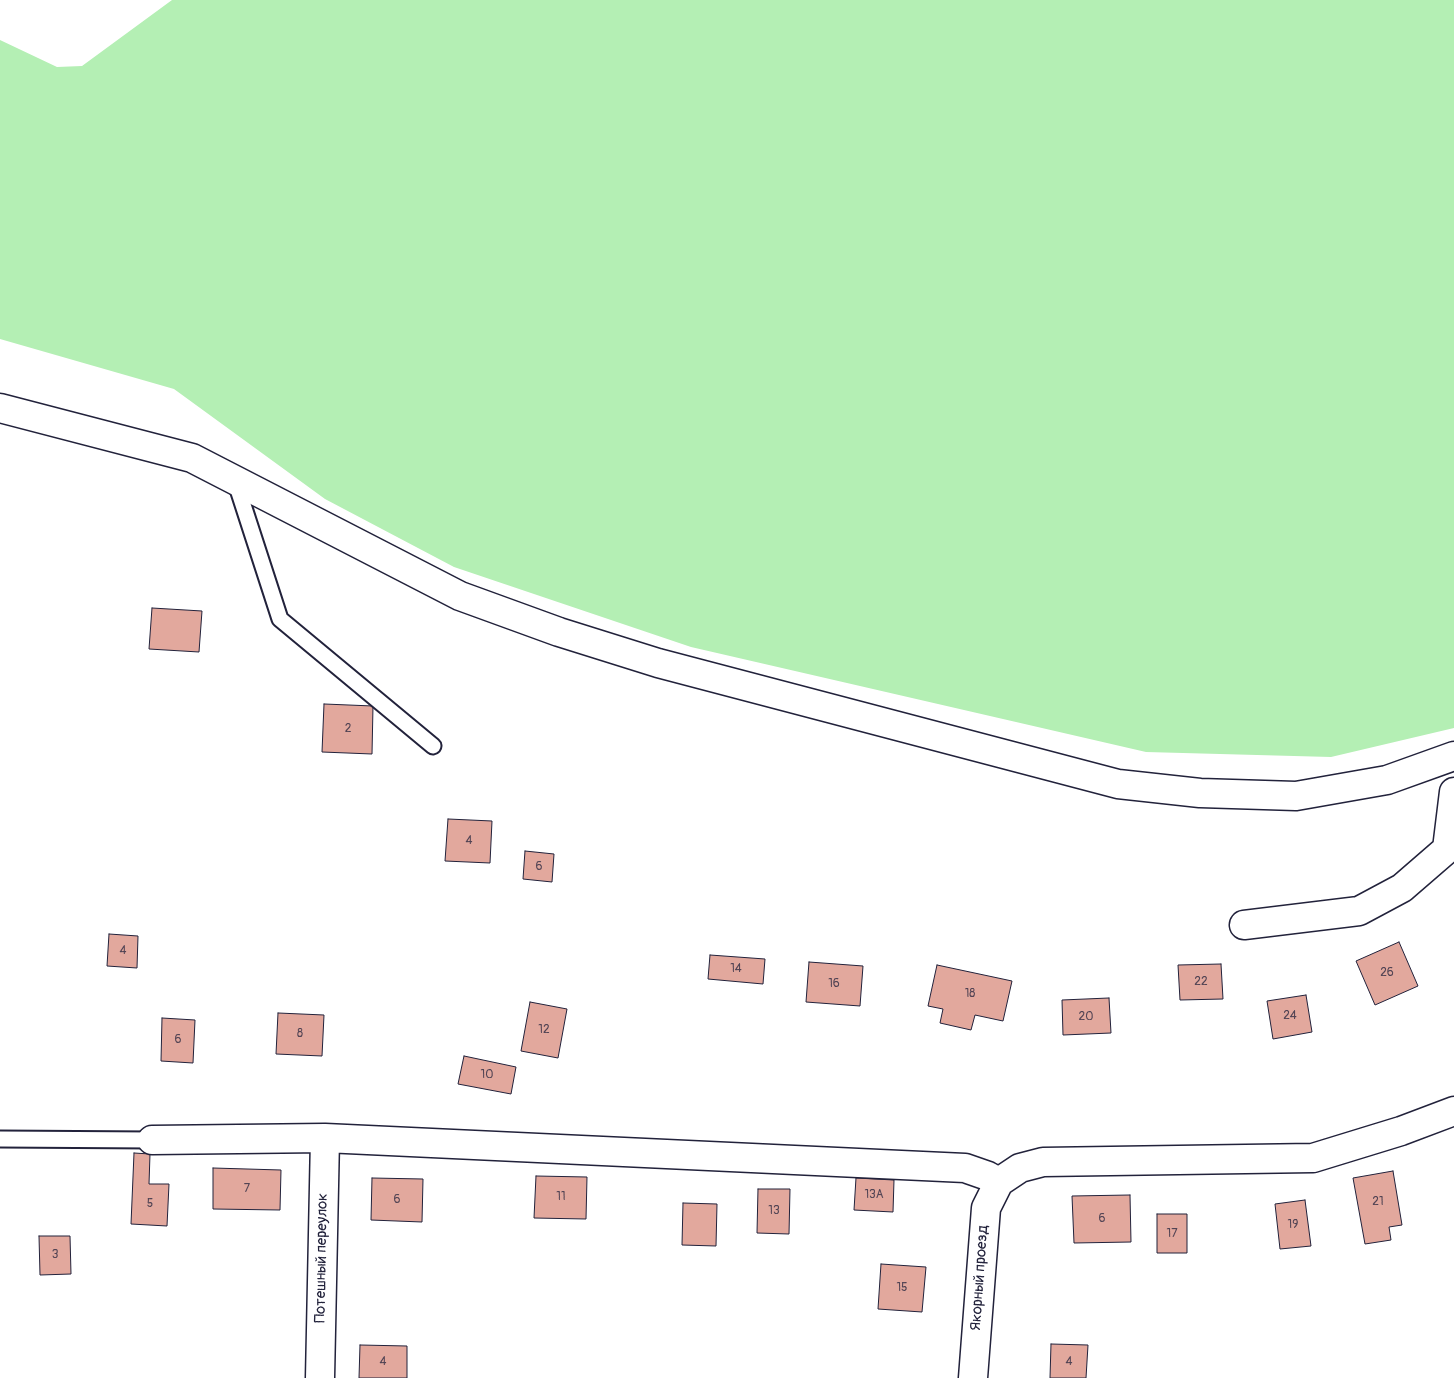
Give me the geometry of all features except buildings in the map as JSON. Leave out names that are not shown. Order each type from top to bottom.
[{"type":"street","points":[[0,408],[192,458],[460,596],[559,632],[658,664],[1118,784],[1200,793],[1296,796],[1387,780],[1454,756]]},
{"type":"street","points":[[1244,925],[1359,911],[1402,888],[1447,849],[1454,792]]},
{"type":"street","points":[[152,1140],[325,1138],[965,1168],[999,1182],[1020,1168],[1043,1162],[1313,1158],[1401,1131],[1454,1111]]},
{"type":"street","name":"Потешный переулок","points":[[320,1378],[325,1138]]},
{"type":"street","name":"Якорный проезд","points":[[973,1378],[986,1208],[999,1182]]},
{"type":"lane","points":[[235,480],[280,619],[433,746]]},
{"type":"lane","points":[[0,1139],[152,1140]]},
{"type":"green space","points":[[172,0],[1454,0],[1454,728],[1331,757],[1146,752],[691,647],[454,567],[325,499],[174,389],[0,339],[0,40],[57,67],[82,66]]}]
